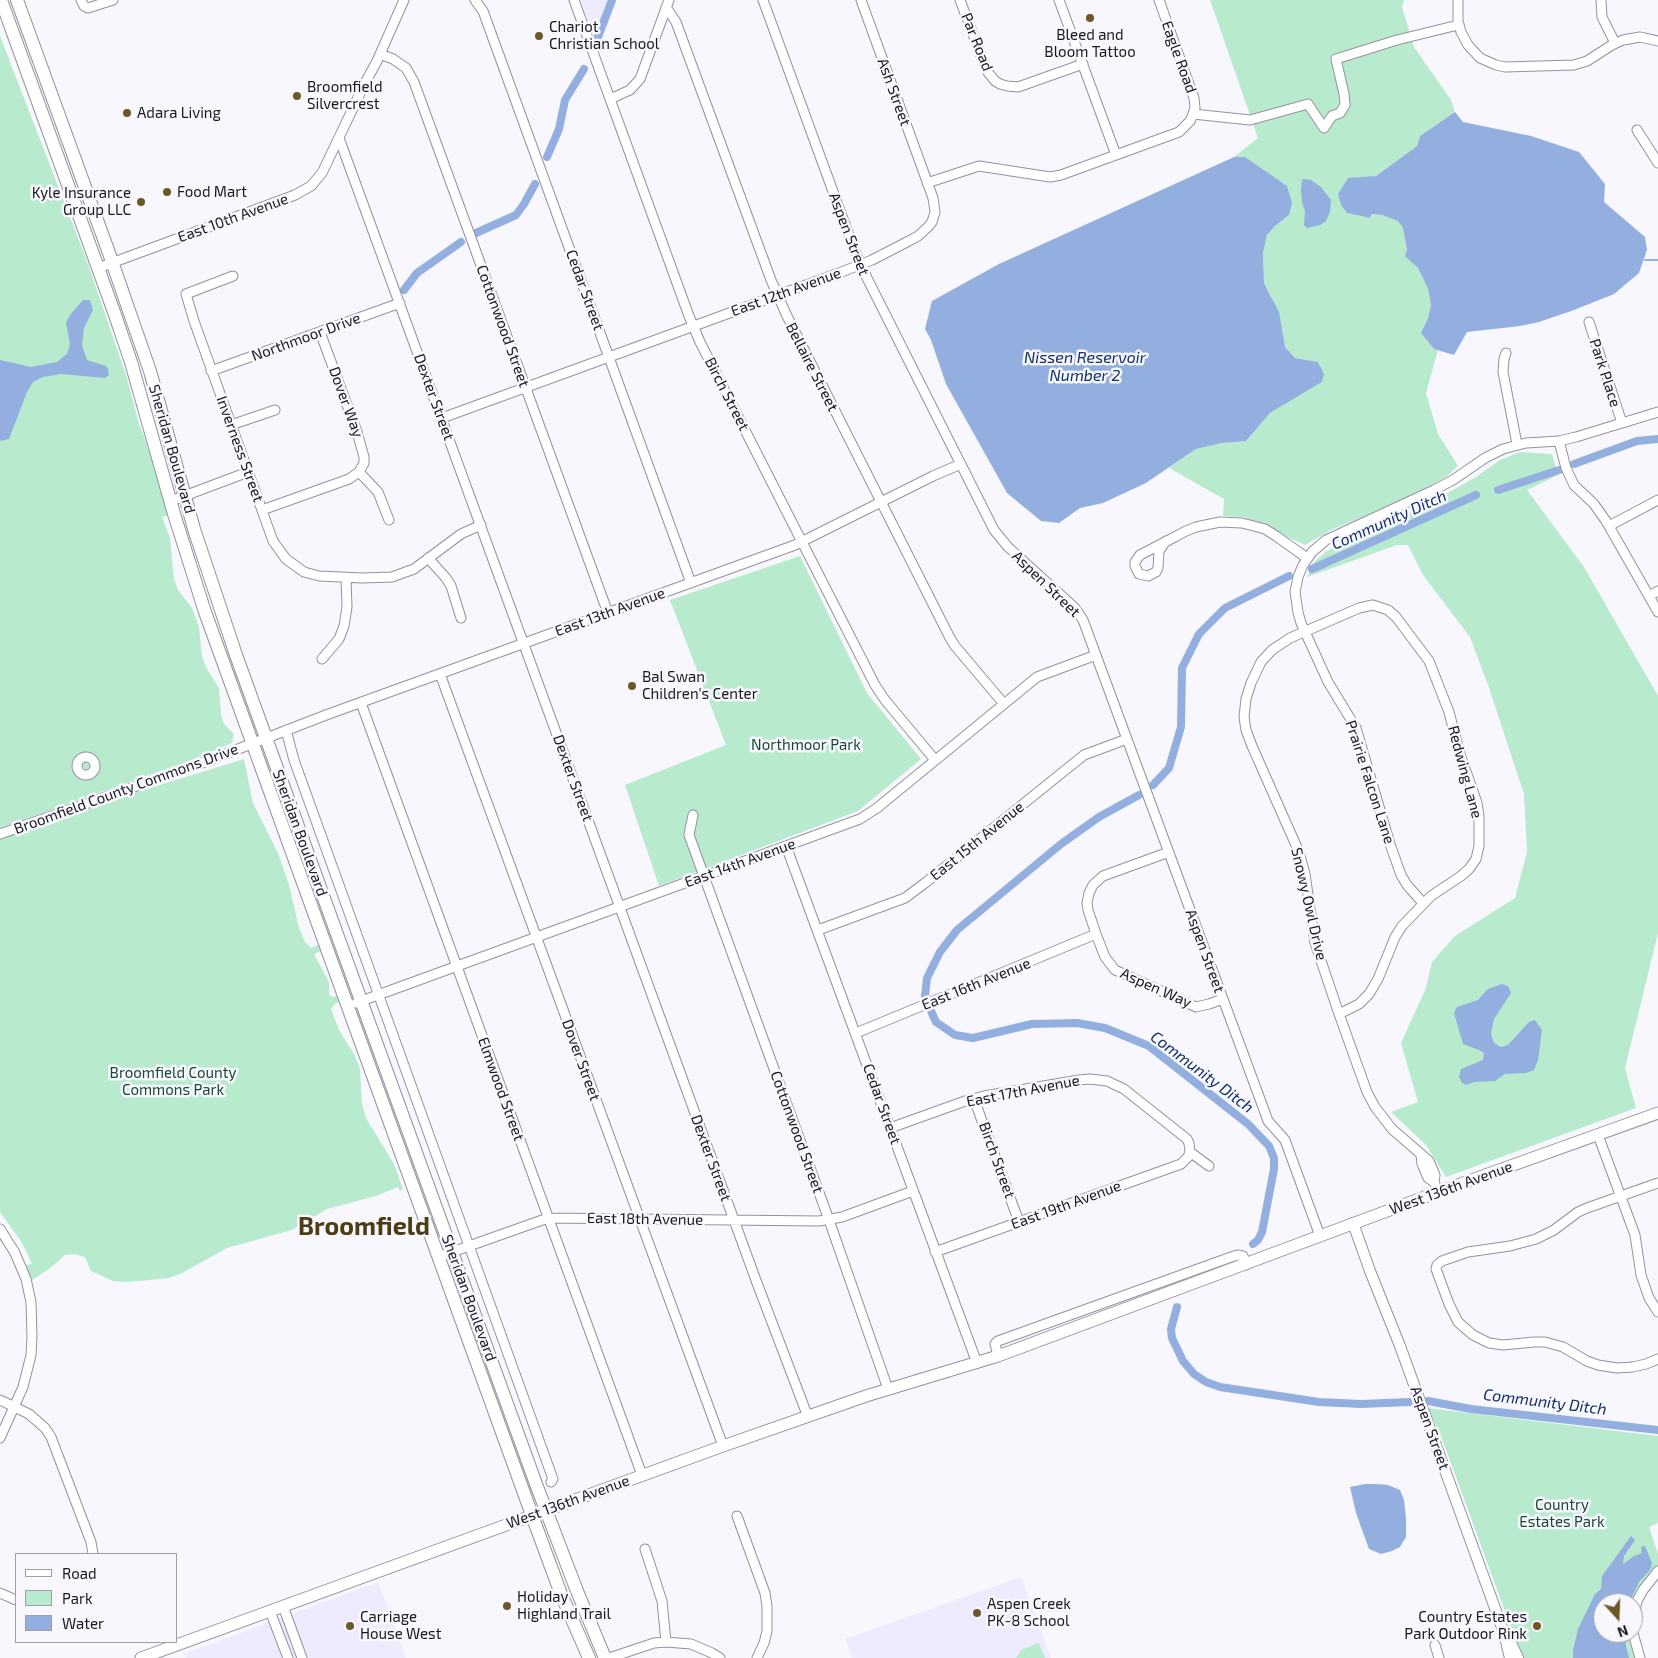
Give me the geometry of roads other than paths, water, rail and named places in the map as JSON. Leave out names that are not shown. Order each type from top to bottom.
[{"type":"main road","name":"Sheridan Boulevard","points":[[1,0],[131,362],[170,501],[205,612],[561,1594],[589,1658]]},
{"type":"main road","name":"Sheridan Boulevard","points":[[17,0],[150,371],[218,604],[266,739],[577,1592],[607,1658]]},
{"type":"main road","name":"West 136th Avenue","points":[[141,1658],[722,1446],[888,1388],[998,1356],[1353,1224],[1436,1187],[1658,1114]]},
{"type":"street","points":[[81,0],[84,6],[88,8],[112,0]]},
{"type":"street","name":"East 10th Avenue","points":[[98,268],[295,195],[306,190],[314,183],[322,173],[404,0]]},
{"type":"street","name":"Cedar Street","points":[[475,0],[487,22],[691,583]]},
{"type":"street","name":"Birch Street","points":[[574,0],[693,326],[875,685],[885,700],[935,760]]},
{"type":"street","name":"Aspen Street","points":[[764,0],[860,264],[994,530],[1008,547],[1075,608],[1083,620],[1266,1115],[1272,1126],[1285,1140],[1320,1236]]},
{"type":"street","name":"Ash Street","points":[[861,0],[927,183]]},
{"type":"street","name":"Par Road","points":[[960,0],[987,71],[1000,84],[1018,87],[1083,64]]},
{"type":"street","points":[[1059,0],[1116,155]]},
{"type":"street","name":"Eagle Road","points":[[1159,0],[1194,98],[1195,108],[1193,114]]},
{"type":"street","points":[[1458,0],[1458,25],[1463,38],[1474,52],[1488,62],[1505,67],[1583,63],[1615,43],[1643,37],[1658,41]]},
{"type":"street","points":[[1601,0],[1602,17],[1615,43]]},
{"type":"street","points":[[610,98],[630,90],[640,79],[668,3]]},
{"type":"street","name":"Bellaire Street","points":[[668,3],[770,280],[950,638],[1004,704]]},
{"type":"street","points":[[927,183],[978,166],[1050,177],[1061,175],[1179,132],[1190,121],[1193,114],[1250,120],[1308,104],[1324,128],[1332,116],[1340,113],[1344,104],[1344,94],[1336,59],[1397,40],[1458,25]]},
{"type":"street","name":"Cottonwood Street","points":[[380,54],[393,59],[406,68],[414,82],[608,613]]},
{"type":"street","points":[[1637,130],[1658,163]]},
{"type":"street","name":"Dexter Street","points":[[339,138],[734,1220],[808,1417]]},
{"type":"street","name":"East 12th Avenue","points":[[442,418],[778,296],[860,264],[906,243],[928,227],[934,217],[933,198],[927,183]]},
{"type":"street","name":"Inverness Street","points":[[233,276],[186,294],[211,371],[273,541],[286,559],[304,572],[326,577],[346,578]]},
{"type":"street","name":"Northmoor Drive","points":[[211,371],[400,303]]},
{"type":"street","name":"Park Place","points":[[1589,322],[1622,423]]},
{"type":"street","name":"Dover Way","points":[[320,332],[363,449],[364,463],[359,472]]},
{"type":"street","points":[[1506,353],[1503,372],[1517,444]]},
{"type":"street","points":[[231,425],[275,410]]},
{"type":"street","points":[[1305,632],[1298,612],[1295,592],[1298,577],[1307,558],[1315,548],[1326,540],[1434,490],[1496,452],[1517,444],[1559,441],[1658,412]]},
{"type":"street","points":[[1559,441],[1566,468],[1574,485],[1600,511],[1658,612]]},
{"type":"street","name":"East 13th Avenue","points":[[253,744],[286,730],[802,542],[961,464]]},
{"type":"street","points":[[170,501],[248,472]]},
{"type":"street","points":[[262,510],[349,479],[359,472],[378,492],[389,520]]},
{"type":"street","points":[[1609,526],[1658,500]]},
{"type":"street","points":[[1166,541],[1196,527],[1208,524],[1220,522],[1242,523],[1260,528],[1276,536],[1307,558]]},
{"type":"street","points":[[322,659],[333,649],[344,626],[346,578],[392,577],[414,568],[461,534],[481,525]]},
{"type":"street","points":[[428,558],[451,586],[461,618]]},
{"type":"street","points":[[1649,596],[1658,591]]},
{"type":"street","name":"Redwing Lane","points":[[1305,632],[1368,605],[1388,610],[1396,617],[1429,661],[1449,712],[1479,816],[1479,846],[1476,859],[1469,869],[1455,881],[1431,896],[1402,926],[1395,937],[1378,979],[1369,994],[1359,1004],[1339,1014]]},
{"type":"street","name":"Prairie Falcon Lane","points":[[1305,632],[1328,682],[1356,728],[1400,875],[1423,903]]},
{"type":"street","name":"Snowy Owl Drive","points":[[1305,632],[1282,642],[1262,662],[1251,683],[1246,699],[1244,717],[1246,730],[1299,852],[1305,874],[1312,932],[1367,1092],[1390,1131],[1415,1148],[1429,1161],[1435,1175],[1436,1187]]},
{"type":"street","name":"East 14th Avenue","points":[[347,1006],[866,816],[1037,677],[1096,655]]},
{"type":"street","name":"Dover Street","points":[[440,674],[722,1446]]},
{"type":"street","name":"Elmwood Street","points":[[361,703],[642,1475]]},
{"type":"street","name":"Sheridan Boulevard","points":[[286,730],[294,760],[553,1479],[551,1482]]},
{"type":"street","name":"East 15th Avenue","points":[[818,930],[905,898],[1080,758],[1127,739]]},
{"type":"street","name":"Broomfield County Commons Drive","points":[[0,834],[253,744]]},
{"type":"street","name":"Cottonwood Street","points":[[693,815],[689,835],[888,1388]]},
{"type":"street","name":"Cedar Street","points":[[786,846],[977,1363]]},
{"type":"street","name":"Aspen Way","points":[[1169,852],[1103,876],[1093,885],[1087,902],[1096,934],[1105,957],[1115,970],[1196,1006],[1223,999]]},
{"type":"street","name":"East 16th Avenue","points":[[856,1033],[1096,934]]},
{"type":"street","name":"East 17th Avenue","points":[[890,1128],[974,1099],[1090,1079],[1107,1082],[1124,1089],[1187,1139],[1190,1152]]},
{"type":"street","name":"Birch Street","points":[[974,1099],[1020,1222]]},
{"type":"street","points":[[1598,1135],[1635,1235],[1641,1275],[1649,1298],[1658,1312]]},
{"type":"street","points":[[1190,1152],[1209,1166]]},
{"type":"street","name":"East 19th Avenue","points":[[935,1252],[1181,1164],[1190,1152]]},
{"type":"street","points":[[1658,1183],[1578,1212],[1554,1230],[1536,1239],[1510,1246],[1468,1252],[1442,1261],[1436,1267],[1436,1272],[1453,1314],[1468,1331],[1484,1340],[1504,1345],[1545,1342],[1563,1347],[1587,1361],[1616,1368],[1633,1367],[1658,1359]]},
{"type":"street","name":"East 18th Avenue","points":[[438,1258],[548,1218],[819,1221],[842,1217],[913,1191]]},
{"type":"street","name":"Aspen Street","points":[[1353,1224],[1400,1346],[1504,1632],[1510,1658]]},
{"type":"street","points":[[0,1229],[23,1272],[30,1294],[32,1311],[31,1355],[23,1387],[0,1438]]},
{"type":"street","points":[[0,1400],[38,1420],[51,1437],[90,1539],[93,1553]]},
{"type":"street","points":[[737,1516],[768,1606],[767,1631],[764,1644],[757,1658]]},
{"type":"street","points":[[645,1549],[665,1614],[666,1642]]},
{"type":"street","points":[[1641,1593],[1658,1572]]},
{"type":"street","points":[[0,1593],[15,1600]]},
{"type":"street","points":[[283,1606],[302,1658]]},
{"type":"street","points":[[270,1611],[288,1658]]},
{"type":"street","name":"Aspen Street","points":[[1504,1632],[1518,1658]]},
{"type":"street","points":[[607,1658],[666,1642],[691,1644],[712,1652],[720,1658]]},
{"type":"street","points":[[1636,1643],[1640,1658]]},
{"type":"street","points":[[1435,1645],[1439,1658]]},
{"type":"water","points":[[1455,112],[1463,122],[1531,136],[1579,152],[1605,184],[1604,202],[1645,237],[1647,250],[1639,273],[1614,294],[1574,310],[1539,322],[1520,326],[1467,332],[1454,355],[1434,349],[1421,333],[1428,318],[1431,305],[1428,289],[1418,268],[1405,256],[1407,250],[1403,228],[1398,221],[1382,215],[1372,214],[1370,218],[1347,213],[1341,205],[1338,194],[1348,178],[1376,176],[1417,146],[1420,136]]},
{"type":"water","name":"Nissen Reservoir Number 2","points":[[1234,157],[1245,157],[1287,186],[1292,203],[1289,215],[1267,235],[1263,253],[1264,283],[1279,312],[1285,347],[1295,358],[1318,362],[1324,374],[1322,382],[1270,413],[1246,441],[1222,443],[1196,449],[1146,483],[1103,503],[1080,508],[1059,523],[1041,521],[1007,493],[946,384],[931,340],[925,329],[932,301],[999,264]]},
{"type":"water","points":[[1302,180],[1311,180],[1321,187],[1331,200],[1330,212],[1326,221],[1320,225],[1307,228],[1304,225],[1305,211],[1301,190]]},
{"type":"water","points":[[83,300],[90,300],[93,310],[84,328],[82,345],[87,360],[106,366],[109,375],[105,378],[61,374],[43,377],[33,382],[27,392],[9,439],[0,441],[0,360],[31,367],[57,362],[67,354],[70,344],[66,323],[70,315]]},
{"type":"water","points":[[1502,984],[1508,986],[1511,993],[1494,1019],[1491,1034],[1494,1043],[1501,1047],[1508,1045],[1529,1022],[1535,1020],[1542,1030],[1538,1060],[1534,1070],[1526,1073],[1505,1074],[1495,1081],[1474,1082],[1466,1085],[1462,1083],[1459,1077],[1461,1069],[1483,1060],[1484,1053],[1463,1044],[1454,1013],[1457,1007],[1478,1000],[1488,989]]},
{"type":"water","points":[[1365,1484],[1388,1485],[1400,1490],[1404,1500],[1406,1537],[1400,1547],[1392,1551],[1381,1554],[1369,1549],[1356,1513],[1350,1487]]},
{"type":"water","points":[[1631,1536],[1635,1540],[1624,1556],[1623,1564],[1642,1553],[1641,1547],[1645,1546],[1652,1563],[1650,1570],[1639,1582],[1634,1593],[1596,1593],[1601,1589],[1602,1576]]},
{"type":"water","points":[[1593,1598],[1593,1643],[1626,1643],[1629,1658],[1573,1658],[1578,1629]]},
{"type":"waterway","points":[[596,42],[612,0]]},
{"type":"waterway","points":[[547,157],[559,129],[565,100],[584,69]]},
{"type":"waterway","points":[[476,233],[516,215],[535,184]]},
{"type":"waterway","points":[[404,290],[417,273],[461,242]]},
{"type":"waterway","points":[[1645,260],[1658,260]]},
{"type":"waterway","points":[[1574,464],[1637,441],[1658,439]]},
{"type":"waterway","name":"Community Ditch","points":[[1498,490],[1559,470]]},
{"type":"waterway","name":"Community Ditch","points":[[1312,569],[1476,495]]},
{"type":"waterway","name":"Community Ditch","points":[[1153,785],[1169,768],[1181,727],[1182,668],[1199,634],[1225,608],[1289,576]]},
{"type":"waterway","name":"Community Ditch","points":[[925,996],[927,978],[940,952],[957,930],[1061,844],[1099,817],[1139,795]]},
{"type":"waterway","name":"Community Ditch","points":[[931,1011],[936,1022],[955,1035],[973,1038],[1032,1024],[1077,1023],[1105,1028],[1149,1046],[1248,1124],[1269,1146],[1274,1158],[1274,1169],[1262,1232],[1258,1240],[1253,1244]]},
{"type":"waterway","name":"Community Ditch","points":[[1177,1307],[1171,1329],[1172,1338],[1183,1361],[1194,1374],[1206,1382],[1220,1387],[1319,1402],[1361,1404],[1410,1402]]},
{"type":"waterway","name":"Community Ditch","points":[[1428,1401],[1471,1409],[1658,1430]]},
{"type":"place","name":"Bleed and Bloom Tattoo","points":[[1090,18]]},
{"type":"place","name":"Chariot Christian School","points":[[539,36]]},
{"type":"place","name":"Broomfield Silvercrest","points":[[297,96]]},
{"type":"place","name":"Adara Living","points":[[127,113]]},
{"type":"place","name":"Food Mart","points":[[167,192]]},
{"type":"place","name":"Kyle Insurance Group LLC","points":[[141,202]]},
{"type":"place","name":"Bal Swan Children's Center","points":[[632,686]]},
{"type":"place","name":"Holiday Highland Trail","points":[[507,1606]]},
{"type":"place","name":"Aspen Creek PK-8 School","points":[[977,1613]]},
{"type":"place","name":"Carriage House West","points":[[350,1626]]},
{"type":"place","name":"Country Estates Park Outdoor Rink","points":[[1537,1626]]},
{"type":"district","name":"Broomfield","points":[[364,1227]]},
{"type":"park label","name":"Northmoor Park","points":[[806,745]]},
{"type":"park label","name":"Broomfield County Commons Park","points":[[173,1082]]},
{"type":"park label","name":"Country Estates Park","points":[[1562,1514]]}]
